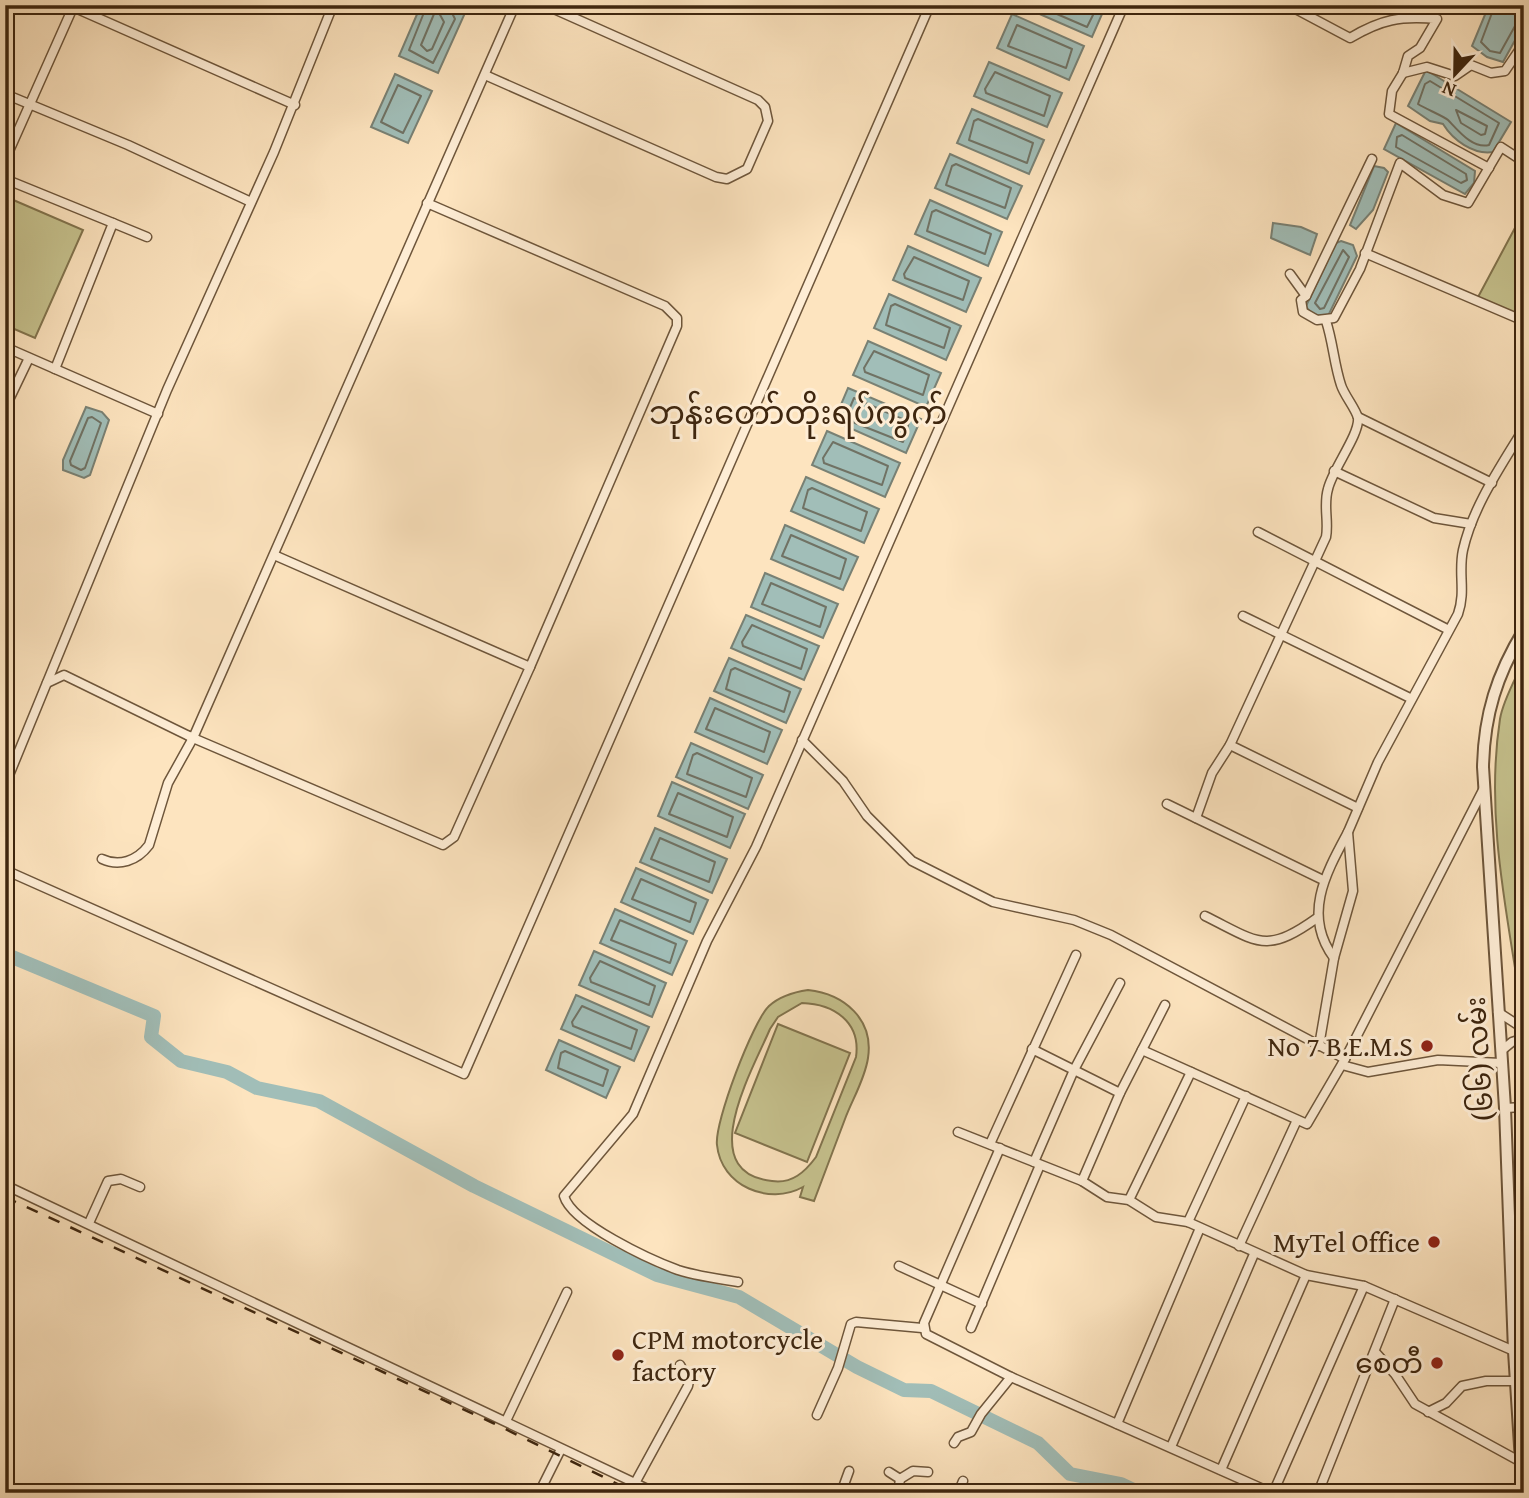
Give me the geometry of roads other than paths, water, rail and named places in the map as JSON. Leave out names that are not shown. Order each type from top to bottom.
[{"type":"street","points":[[5,785],[158,414],[295,105],[332,8],[317,5]]},
{"type":"street","points":[[102,859],[116,863],[125,862],[142,853],[149,845],[168,783],[193,738],[515,5]]},
{"type":"street","points":[[485,75],[716,177],[727,179],[747,169],[768,121],[765,107],[758,100],[545,5]]},
{"type":"street","points":[[5,870],[464,1074],[930,5]]},
{"type":"street","points":[[738,1282],[692,1273],[652,1259],[582,1217],[568,1205],[564,1196],[633,1114],[707,941],[756,847],[1124,5]]},
{"type":"street","points":[[1289,5],[1350,38],[1378,22],[1409,17],[1437,19],[1420,48],[1408,56],[1403,73],[1392,91],[1389,114],[1489,168]]},
{"type":"street","points":[[5,160],[73,6],[295,105]]},
{"type":"street","points":[[1403,73],[1427,67],[1455,76],[1471,65],[1491,73],[1505,71],[1524,43]]},
{"type":"street","points":[[5,94],[251,202]]},
{"type":"street","points":[[1372,159],[1306,296],[1301,300],[1303,312],[1317,320],[1326,321],[1337,314],[1365,253],[1400,163],[1443,195],[1468,203],[1501,148],[1524,162]]},
{"type":"street","points":[[5,179],[147,237]]},
{"type":"street","points":[[47,683],[64,676],[193,738],[443,845],[454,838],[677,326],[677,318],[665,306],[427,203]]},
{"type":"street","points":[[55,369],[113,223]]},
{"type":"street","points":[[1365,253],[1524,321]]},
{"type":"street","points":[[1290,275],[1306,296]]},
{"type":"street","points":[[1326,321],[1335,349],[1340,383],[1358,417],[1492,482]]},
{"type":"street","points":[[5,347],[158,414]]},
{"type":"street","points":[[5,408],[29,358]]},
{"type":"street","points":[[1196,818],[1212,773],[1230,746],[1326,537],[1329,517],[1326,498],[1334,471],[1355,430],[1358,417]]},
{"type":"street","points":[[1334,958],[1324,945],[1317,918],[1323,880],[1410,698],[1462,603],[1464,586],[1460,571],[1471,524],[1524,428]]},
{"type":"street","points":[[1334,471],[1434,518],[1471,524]]},
{"type":"street","points":[[1258,532],[1282,547],[1316,560],[1447,629]]},
{"type":"street","points":[[274,555],[530,667]]},
{"type":"street","points":[[1243,616],[1410,698]]},
{"type":"street","name":"(၆၆) လမ်း","points":[[1523,1493],[1505,1108],[1483,742],[1492,695],[1506,659],[1524,630]]},
{"type":"street","points":[[802,740],[843,781],[866,816],[895,847],[934,874],[993,902],[1091,926],[1319,1046],[1343,1062],[1368,1072],[1438,1060],[1501,1057],[1512,1042],[1524,1038]]},
{"type":"street","points":[[1230,746],[1358,808]]},
{"type":"street","points":[[1142,1050],[1307,1124],[1343,1062],[1484,788]]},
{"type":"street","points":[[1167,804],[1323,880]]},
{"type":"street","points":[[1319,1046],[1323,1007],[1353,891],[1348,832]]},
{"type":"street","points":[[1205,916],[1256,941],[1277,942],[1317,918]]},
{"type":"street","points":[[990,1144],[1076,955]]},
{"type":"street","points":[[971,1328],[1074,1070],[1120,983]]},
{"type":"street","points":[[1082,1181],[1120,1093],[1165,1004]]},
{"type":"street","points":[[1498,1012],[1524,1029]]},
{"type":"street","points":[[1032,1049],[1120,1093]]},
{"type":"street","points":[[1129,1200],[1191,1072]]},
{"type":"street","points":[[1188,1222],[1246,1096]]},
{"type":"street","points":[[1505,1108],[1524,1107]]},
{"type":"street","points":[[1239,1246],[1297,1120]]},
{"type":"street","points":[[958,1132],[1082,1181],[1107,1197],[1129,1200],[1156,1217],[1188,1222],[1254,1254],[1306,1275],[1364,1286],[1517,1349]]},
{"type":"street","points":[[922,1328],[1000,1148]]},
{"type":"street","points":[[89,1223],[108,1181],[121,1179],[140,1187]]},
{"type":"street","points":[[5,1185],[656,1493]]},
{"type":"street","points":[[1117,1424],[1200,1228]]},
{"type":"street","points":[[1511,1249],[1524,1249]]},
{"type":"street","points":[[1171,1447],[1254,1254]]},
{"type":"street","points":[[899,1266],[982,1304]]},
{"type":"street","points":[[1221,1469],[1306,1275]]},
{"type":"street","points":[[817,1415],[851,1324],[859,1322],[922,1328],[931,1338],[1011,1377],[1272,1493],[1364,1286]]},
{"type":"street","points":[[506,1421],[567,1292]]},
{"type":"street","points":[[1318,1493],[1376,1353],[1395,1299]]},
{"type":"street","points":[[1376,1353],[1395,1374],[1410,1401],[1522,1467]]},
{"type":"street","points":[[635,1483],[688,1386],[689,1381],[680,1365]]},
{"type":"street","points":[[954,1443],[958,1437],[970,1434],[981,1414],[1011,1377]]},
{"type":"street","points":[[1428,1412],[1446,1403],[1462,1386],[1486,1381],[1516,1381]]},
{"type":"street","points":[[538,1493],[561,1449]]},
{"type":"street","points":[[841,1493],[849,1471]]},
{"type":"street","points":[[900,1479],[913,1471],[928,1472]]},
{"type":"street","points":[[889,1472],[900,1479]]},
{"type":"street","points":[[898,1493],[900,1479]]},
{"type":"street","points":[[958,1493],[963,1481]]},
{"type":"water","points":[[421,5],[448,5],[465,13],[438,73],[399,56]]},
{"type":"water","points":[[1019,5],[1106,5],[1092,37]]},
{"type":"water","points":[[1489,5],[1524,5],[1524,24],[1503,62],[1487,57],[1472,46]]},
{"type":"water","points":[[1012,14],[1084,46],[1069,80],[997,48]]},
{"type":"water","points":[[989,62],[1062,93],[1047,127],[974,96]]},
{"type":"water","points":[[1426,70],[1511,122],[1493,152],[1471,149],[1452,136],[1443,124],[1430,121],[1408,106]]},
{"type":"water","points":[[395,74],[432,91],[408,143],[371,127]]},
{"type":"water","points":[[972,109],[1044,140],[1029,174],[957,143]]},
{"type":"water","points":[[1396,123],[1475,171],[1474,183],[1465,194],[1384,149]]},
{"type":"water","points":[[950,154],[1022,186],[1007,219],[935,188]]},
{"type":"water","points":[[1374,166],[1384,168],[1388,172],[1373,210],[1356,229],[1350,225]]},
{"type":"water","points":[[930,200],[1002,232],[988,266],[915,234]]},
{"type":"water","points":[[1273,223],[1301,227],[1317,234],[1310,255],[1271,238]]},
{"type":"water","points":[[1341,241],[1353,245],[1357,256],[1328,316],[1321,316],[1306,306],[1336,243]]},
{"type":"water","points":[[908,246],[981,278],[966,312],[893,280]]},
{"type":"water","points":[[889,294],[961,326],[946,360],[874,328]]},
{"type":"water","points":[[868,341],[941,373],[926,407],[853,375]]},
{"type":"water","points":[[848,388],[921,419],[906,453],[834,421]]},
{"type":"water","points":[[86,407],[102,412],[109,420],[90,475],[84,478],[63,470],[63,460]]},
{"type":"water","points":[[827,431],[900,463],[885,497],[812,465]]},
{"type":"water","points":[[806,477],[879,509],[864,543],[791,511]]},
{"type":"water","points":[[785,525],[858,557],[843,590],[771,559]]},
{"type":"water","points":[[765,573],[838,604],[823,638],[751,607]]},
{"type":"water","points":[[746,615],[819,646],[804,680],[731,648]]},
{"type":"water","points":[[729,658],[801,689],[786,723],[714,691]]},
{"type":"water","points":[[710,698],[782,730],[767,764],[695,732]]},
{"type":"water","points":[[691,743],[763,775],[748,809],[676,777]]},
{"type":"water","points":[[672,782],[745,814],[730,848],[658,816]]},
{"type":"water","points":[[655,828],[727,859],[712,893],[640,862]]},
{"type":"water","points":[[636,868],[708,900],[693,934],[621,902]]},
{"type":"water","points":[[615,909],[687,941],[672,975],[600,943]]},
{"type":"water","points":[[594,951],[666,983],[652,1017],[579,985]]},
{"type":"water","points":[[576,995],[649,1027],[634,1061],[561,1029]]},
{"type":"water","points":[[559,1040],[620,1067],[606,1098],[546,1070]]},
{"type":"waterway","points":[[5,954],[154,1016],[151,1037],[181,1061],[227,1072],[257,1088],[319,1101],[474,1186],[657,1275],[739,1297],[857,1367],[904,1390],[931,1391],[1038,1443],[1070,1474],[1121,1484],[1140,1493]]},
{"type":"railway","points":[[5,1197],[493,1423],[636,1493]]},
{"type":"place","name":"No 7 B.E.M.S","points":[[1427,1046]]},
{"type":"place","name":"MyTel Office","points":[[1434,1242]]},
{"type":"place","name":"CPM motorcycle factory","points":[[618,1355]]},
{"type":"place","name":"စေတီ","points":[[1437,1363]]},
{"type":"district","name":"ဘုန်းတော်တိုးရပ်ကွက်","points":[[798,413]]}]
